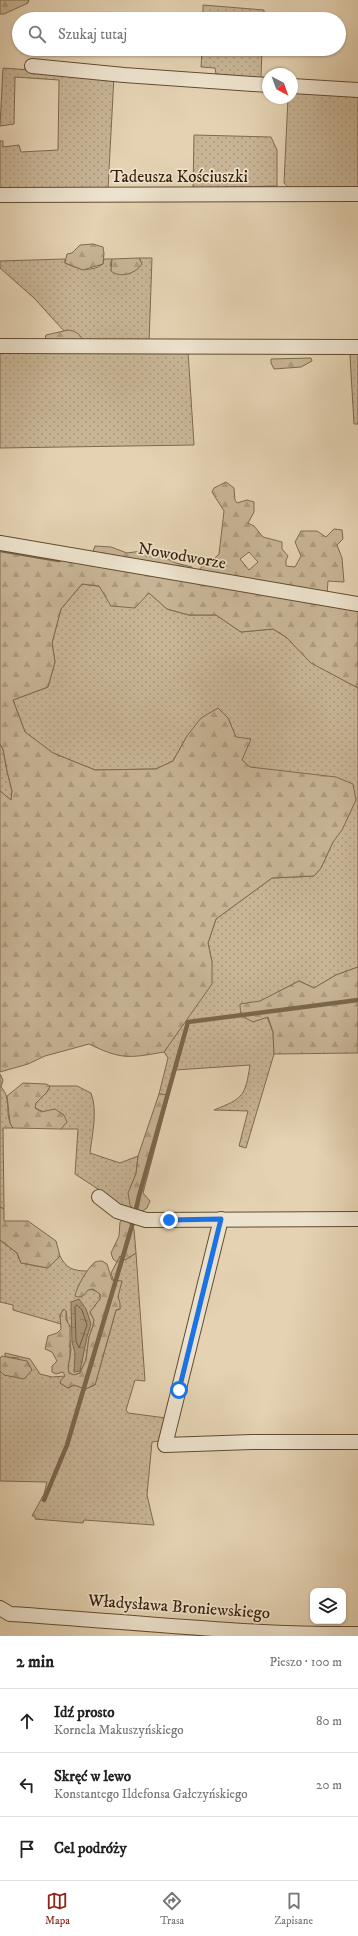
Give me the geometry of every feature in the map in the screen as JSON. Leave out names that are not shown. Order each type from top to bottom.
[{"type":"street","points":[[32,66],[124,75],[262,84]]},
{"type":"street","points":[[298,86],[358,90]]},
{"type":"street","name":"Tadeusza Kościuszki","points":[[0,196],[358,194]]},
{"type":"street","points":[[0,346],[358,347]]},
{"type":"street","name":"Nowodworze","points":[[0,543],[358,604]]},
{"type":"street","points":[[99,1197],[117,1211],[146,1220],[358,1219]]},
{"type":"street","points":[[221,1219],[165,1445],[252,1442],[358,1442]]},
{"type":"street","name":"Władysława Broniewskiego","points":[[0,1608],[10,1614],[146,1630],[358,1634]]},
{"type":"green space","points":[[0,0],[29,0],[28,3],[4,14],[0,14]]},
{"type":"green space","points":[[203,5],[264,10],[264,12],[203,12]]},
{"type":"green space","points":[[202,56],[262,56],[261,78],[216,74],[215,68],[201,67]]},
{"type":"green space","points":[[3,68],[114,76],[108,189],[0,190],[0,141],[3,141],[3,147],[19,145],[21,152],[58,150],[59,80],[15,77],[14,124],[0,126]]},
{"type":"green space","points":[[298,88],[358,93],[358,189],[290,189],[284,183],[288,104],[298,104]]},
{"type":"green space","points":[[194,135],[271,137],[277,150],[277,186],[193,188]]},
{"type":"green space","points":[[93,244],[103,247],[103,264],[83,270],[65,263],[67,254],[72,253],[80,245]]},
{"type":"green space","points":[[139,258],[152,258],[149,343],[82,344],[68,330],[64,331],[34,298],[0,268],[0,261],[65,259],[65,263],[79,268],[89,269],[103,264],[104,259],[112,259],[110,266],[141,261]]},
{"type":"green space","points":[[139,258],[142,264],[136,270],[128,274],[119,275],[111,271],[112,259]]},
{"type":"green space","points":[[68,330],[77,333],[83,340],[45,340],[46,335]]},
{"type":"green space","points":[[0,351],[188,351],[194,445],[0,448]]},
{"type":"green space","points":[[352,352],[358,352],[358,424],[354,424],[350,356]]},
{"type":"green space","points":[[311,358],[312,361],[301,367],[274,369],[271,363],[271,359]]},
{"type":"green space","points":[[226,482],[234,488],[235,500],[237,503],[247,500],[254,502],[254,512],[248,523],[254,526],[263,537],[282,542],[282,549],[288,556],[286,566],[295,567],[301,556],[295,542],[301,531],[317,531],[326,537],[334,529],[342,530],[343,539],[337,545],[342,558],[344,582],[328,581],[327,594],[358,606],[358,688],[311,663],[286,637],[273,629],[241,632],[216,615],[189,615],[167,609],[149,593],[135,608],[111,606],[99,586],[82,584],[61,609],[52,643],[55,662],[48,687],[13,700],[25,732],[53,753],[95,770],[156,769],[173,761],[187,736],[201,718],[218,708],[228,718],[236,737],[251,739],[242,760],[250,767],[336,777],[353,784],[356,800],[342,830],[333,842],[321,868],[314,876],[272,878],[216,919],[208,943],[212,962],[212,984],[164,1052],[142,1056],[126,1056],[110,1053],[89,1044],[45,1056],[28,1064],[0,1072],[0,791],[11,800],[12,791],[3,749],[0,744],[0,548],[92,554],[95,546],[111,547],[127,553],[149,550],[176,563],[192,567],[192,573],[196,574],[203,565],[212,561],[219,554],[224,511],[212,492],[214,488]],"holes":[[[249,552],[258,562],[249,570],[240,559]]]},
{"type":"green space","points":[[82,584],[149,593],[167,609],[189,615],[216,615],[241,632],[273,629],[286,637],[312,663],[358,688],[358,967],[336,975],[314,988],[299,981],[240,1012],[243,1017],[253,1021],[267,1017],[273,1032],[274,1054],[246,1148],[239,1146],[248,1111],[214,1110],[232,1102],[241,1095],[244,1090],[250,1065],[175,1070],[169,1095],[159,1094],[168,1058],[164,1052],[191,1012],[212,962],[208,943],[216,919],[272,878],[314,876],[321,868],[331,846],[348,817],[268,770],[250,768],[242,760],[236,738],[228,718],[186,738],[173,761],[156,769],[95,770],[53,753],[25,732],[13,700],[48,687],[55,662],[52,643],[61,609]]},
{"type":"green space","points":[[0,744],[3,749],[12,791],[11,800],[0,791]]},
{"type":"green space","points":[[358,967],[358,1053],[274,1054],[273,1032],[268,1017],[253,1022],[244,1017],[241,1013],[240,1004],[260,1001],[299,981],[314,988],[336,975]]},
{"type":"green space","points":[[0,1074],[3,1080],[1,1087],[7,1097],[9,1118],[13,1128],[3,1128],[4,1209],[0,1207]]},
{"type":"green space","points":[[23,1083],[46,1084],[50,1086],[47,1092],[36,1103],[35,1108],[41,1112],[55,1109],[64,1115],[67,1122],[61,1129],[13,1128],[10,1123],[7,1096]]},
{"type":"green space","points":[[50,1086],[77,1086],[91,1093],[94,1115],[90,1153],[120,1163],[138,1156],[136,1174],[132,1183],[133,1209],[128,1212],[101,1191],[75,1174],[78,1129],[61,1129],[66,1122],[35,1108],[36,1103],[47,1092]]},
{"type":"green space","points":[[159,1094],[169,1095],[143,1193],[150,1201],[147,1208],[141,1212],[133,1209],[130,1205],[128,1193],[136,1174],[138,1156]]},
{"type":"green space","points":[[0,1207],[4,1209],[4,1221],[28,1221],[56,1241],[60,1256],[48,1268],[21,1263],[17,1253],[0,1240]]},
{"type":"green space","points":[[125,1218],[134,1229],[136,1253],[125,1260],[120,1256],[117,1262],[113,1259],[111,1253],[119,1236],[120,1222]]},
{"type":"green space","points":[[0,1240],[17,1253],[21,1263],[48,1268],[60,1256],[70,1268],[87,1271],[79,1285],[98,1292],[100,1294],[100,1299],[90,1312],[94,1320],[89,1337],[86,1360],[80,1373],[74,1375],[69,1373],[68,1367],[71,1350],[66,1311],[64,1309],[60,1315],[61,1324],[13,1310],[13,1305],[0,1302]]},
{"type":"green space","points":[[136,1253],[145,1381],[135,1380],[126,1410],[128,1413],[166,1418],[160,1441],[152,1442],[147,1495],[154,1525],[84,1520],[83,1523],[35,1519],[35,1516],[32,1516],[44,1494],[47,1482],[0,1481],[0,1371],[4,1375],[19,1358],[5,1357],[5,1353],[30,1359],[40,1374],[52,1377],[65,1376],[60,1383],[68,1388],[74,1385],[85,1389],[95,1385],[116,1310],[120,1309],[118,1295],[111,1273],[120,1256],[125,1260]]},
{"type":"green space","points":[[102,1261],[107,1264],[112,1280],[122,1281],[118,1297],[120,1309],[116,1310],[95,1385],[85,1389],[74,1385],[68,1388],[60,1383],[65,1376],[63,1372],[56,1374],[52,1372],[52,1366],[57,1361],[52,1352],[45,1349],[48,1336],[57,1333],[61,1329],[60,1315],[64,1309],[66,1311],[66,1320],[70,1326],[69,1373],[74,1375],[80,1373],[86,1360],[89,1337],[94,1320],[90,1312],[100,1299],[100,1294],[93,1289],[88,1290],[81,1297],[75,1296],[80,1283],[89,1268],[95,1262]]},
{"type":"green space","points":[[2,1356],[27,1361],[32,1370],[24,1379],[4,1375],[0,1371],[0,1358]]},
{"type":"water","points":[[79,1299],[86,1309],[91,1324],[80,1371],[74,1372],[75,1353],[72,1342],[71,1302]]},
{"type":"waterway","points":[[0,550],[59,560]]},
{"type":"waterway","points":[[135,1214],[188,1022],[358,1000]]},
{"type":"waterway","points":[[44,1500],[67,1445],[134,1219]]},
{"type":"route","points":[[169,1220],[221,1219],[179,1390]]}]
